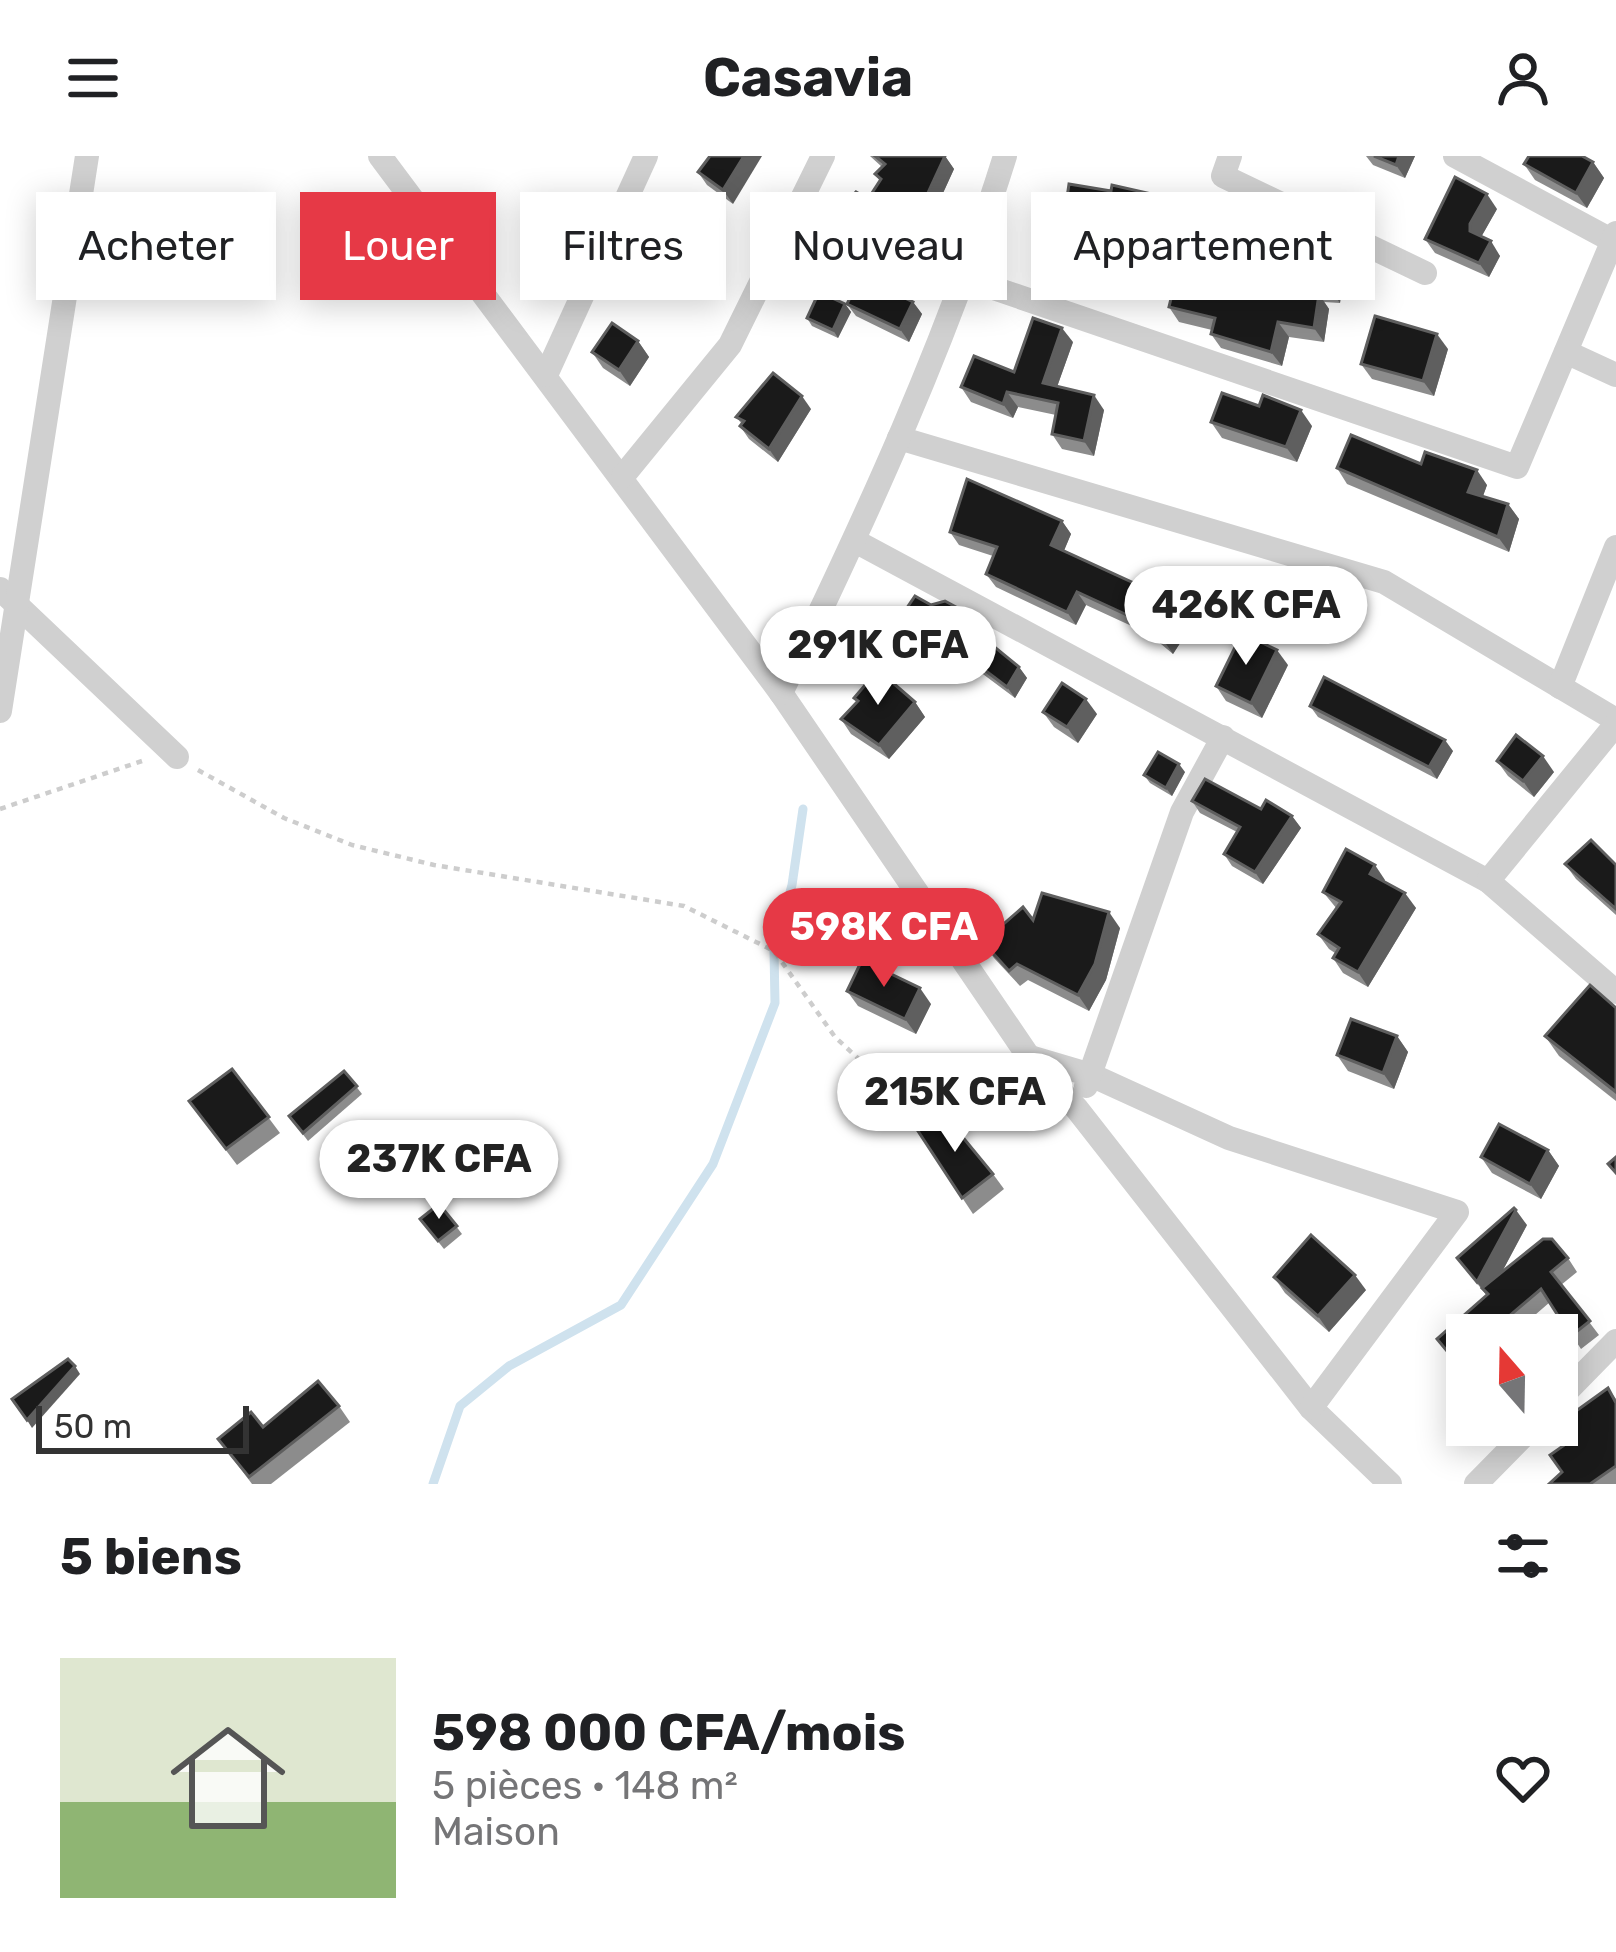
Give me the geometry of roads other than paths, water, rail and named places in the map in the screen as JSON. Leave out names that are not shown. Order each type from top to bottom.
[{"type":"street","points":[[0,711],[9,596],[87,156]]},
{"type":"street","points":[[380,156],[781,693],[1029,1057],[1077,1109],[1311,1408],[1390,1484]]},
{"type":"street","points":[[546,375],[646,156]]},
{"type":"street","points":[[623,476],[730,345],[823,156]]},
{"type":"street","points":[[994,192],[1005,156]]},
{"type":"street","points":[[1230,156],[1223,176],[1424,273]]},
{"type":"street","points":[[1007,293],[1517,467],[1614,237],[1455,156]]},
{"type":"street","points":[[781,693],[855,541],[958,300]]},
{"type":"street","points":[[1566,352],[1616,375]]},
{"type":"street","points":[[899,438],[1384,582],[1616,722],[1489,881]]},
{"type":"street","points":[[855,541],[1489,881],[1616,992]]},
{"type":"street","points":[[1560,687],[1616,548]]},
{"type":"street","points":[[9,596],[177,757]]},
{"type":"street","points":[[1077,1109],[1181,812],[1223,737]]},
{"type":"street","points":[[1029,1057],[1090,1075],[1229,1138],[1457,1212],[1311,1408]]},
{"type":"street","points":[[1578,1380],[1616,1341]]},
{"type":"street","points":[[1476,1484],[1513,1446]]},
{"type":"waterway","points":[[433,1484],[460,1406],[509,1366],[621,1305],[713,1164],[775,1003],[774,951],[792,885],[803,809]]}]
